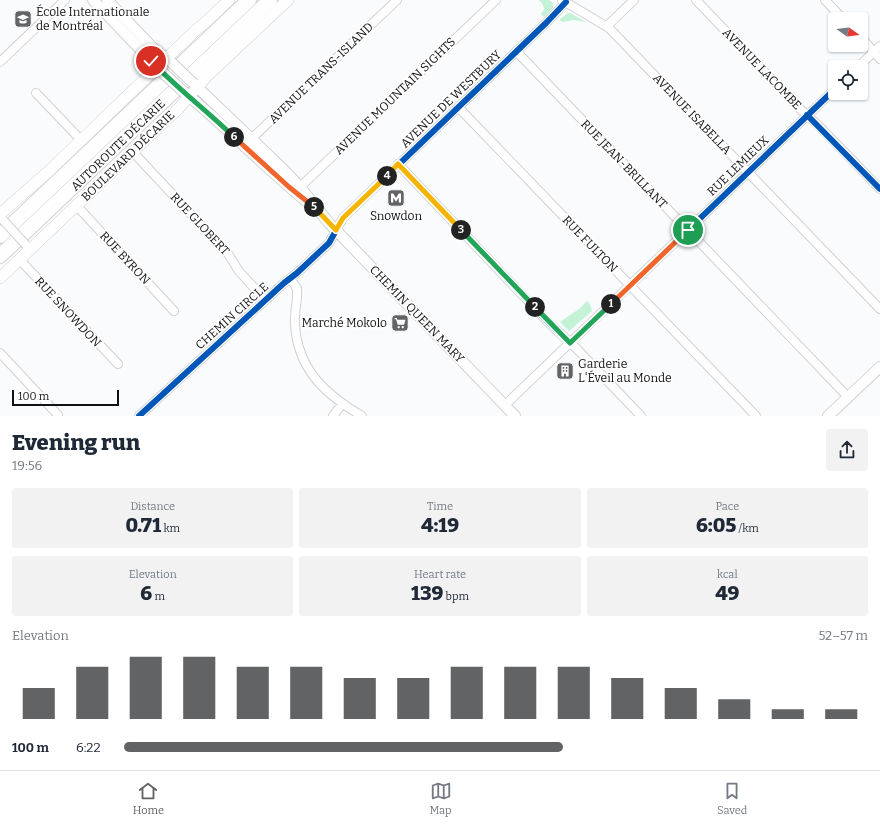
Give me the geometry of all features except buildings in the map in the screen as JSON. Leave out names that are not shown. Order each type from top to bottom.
[{"type":"highway","name":"AUTOROUTE DÉCARIE","points":[[0,236],[249,0]]},
{"type":"highway","name":"AUTOROUTE DÉCARIE","points":[[0,256],[270,0]]},
{"type":"main road","points":[[1,217],[81,140],[169,60],[230,0]]},
{"type":"main road","name":"BOULEVARD DÉCARIE","points":[[0,278],[19,260],[28,247],[76,205],[132,151],[196,85],[288,0]]},
{"type":"street","points":[[0,62],[65,0]]},
{"type":"street","name":"CHEMIN QUEEN MARY","points":[[93,0],[159,69],[187,95],[298,190]]},
{"type":"street","name":"CHEMIN QUEEN MARY","points":[[107,0],[156,51],[169,60],[252,139],[298,190],[515,416]]},
{"type":"street","name":"AVENUE TRANS-ISLAND","points":[[245,146],[397,0]]},
{"type":"street","name":"AVENUE MOUNTAIN SIGHTS","points":[[298,190],[496,0]]},
{"type":"street","points":[[607,26],[634,0]]},
{"type":"street","name":"AVENUE LACOMBE","points":[[696,0],[880,189]]},
{"type":"street","points":[[825,0],[836,12]]},
{"type":"street","name":"AVENUE ISABELLA","points":[[564,1],[607,26],[880,309]]},
{"type":"street","name":"AVENUE DE WESTBURY","points":[[336,230],[343,218],[559,11],[564,1]]},
{"type":"street","points":[[868,42],[877,49],[880,59]]},
{"type":"street","points":[[865,60],[877,49]]},
{"type":"street","name":"RUE JEAN-BRILLANT","points":[[516,51],[848,397]]},
{"type":"street","points":[[36,93],[81,140]]},
{"type":"street","name":"RUE LEMIEUX","points":[[505,405],[828,96]]},
{"type":"street","name":"RUE FULTON","points":[[458,107],[756,416]]},
{"type":"street","name":"RUE GLOBERT","points":[[132,151],[231,257],[238,270],[266,300]]},
{"type":"street","points":[[398,164],[549,323],[641,416]]},
{"type":"street","name":"RUE BYRON","points":[[76,205],[174,311]]},
{"type":"street","points":[[1,217],[28,247]]},
{"type":"street","name":"CHEMIN CIRCLE","points":[[139,416],[329,244],[336,230]]},
{"type":"street","name":"RUE SNOWDON","points":[[19,260],[118,364]]},
{"type":"street","points":[[290,279],[297,288],[295,327],[304,361],[320,385],[342,404],[362,416]]},
{"type":"street","points":[[0,353],[58,415]]},
{"type":"street","points":[[828,416],[880,367]]},
{"type":"street","points":[[333,416],[342,404]]},
{"type":"green space","points":[[539,0],[549,0],[553,3],[553,8],[544,17],[541,14],[544,7]]},
{"type":"green space","points":[[568,13],[586,22],[574,20],[563,22],[559,20]]},
{"type":"green space","points":[[587,301],[590,304],[592,311],[569,331],[560,322],[579,309]]},
{"type":"cycle path","points":[[139,416],[329,243],[343,218],[566,2]]},
{"type":"cycle path","points":[[398,164],[549,323],[570,343],[828,96]]},
{"type":"cycle path","points":[[807,115],[880,189]]},
{"type":"place","name":"École Internationale de Montréal","points":[[23,19]]},
{"type":"place","name":"Snowdon","points":[[396,198]]},
{"type":"place","name":"Marché Mokolo","points":[[400,323]]},
{"type":"place","name":"Garderie L'Éveil au Monde","points":[[565,371]]},
{"type":"route","points":[[151,61],[183,92],[202,107],[289,187],[319,211],[336,230],[343,218],[398,164],[549,323],[570,343],[688,230]]}]
